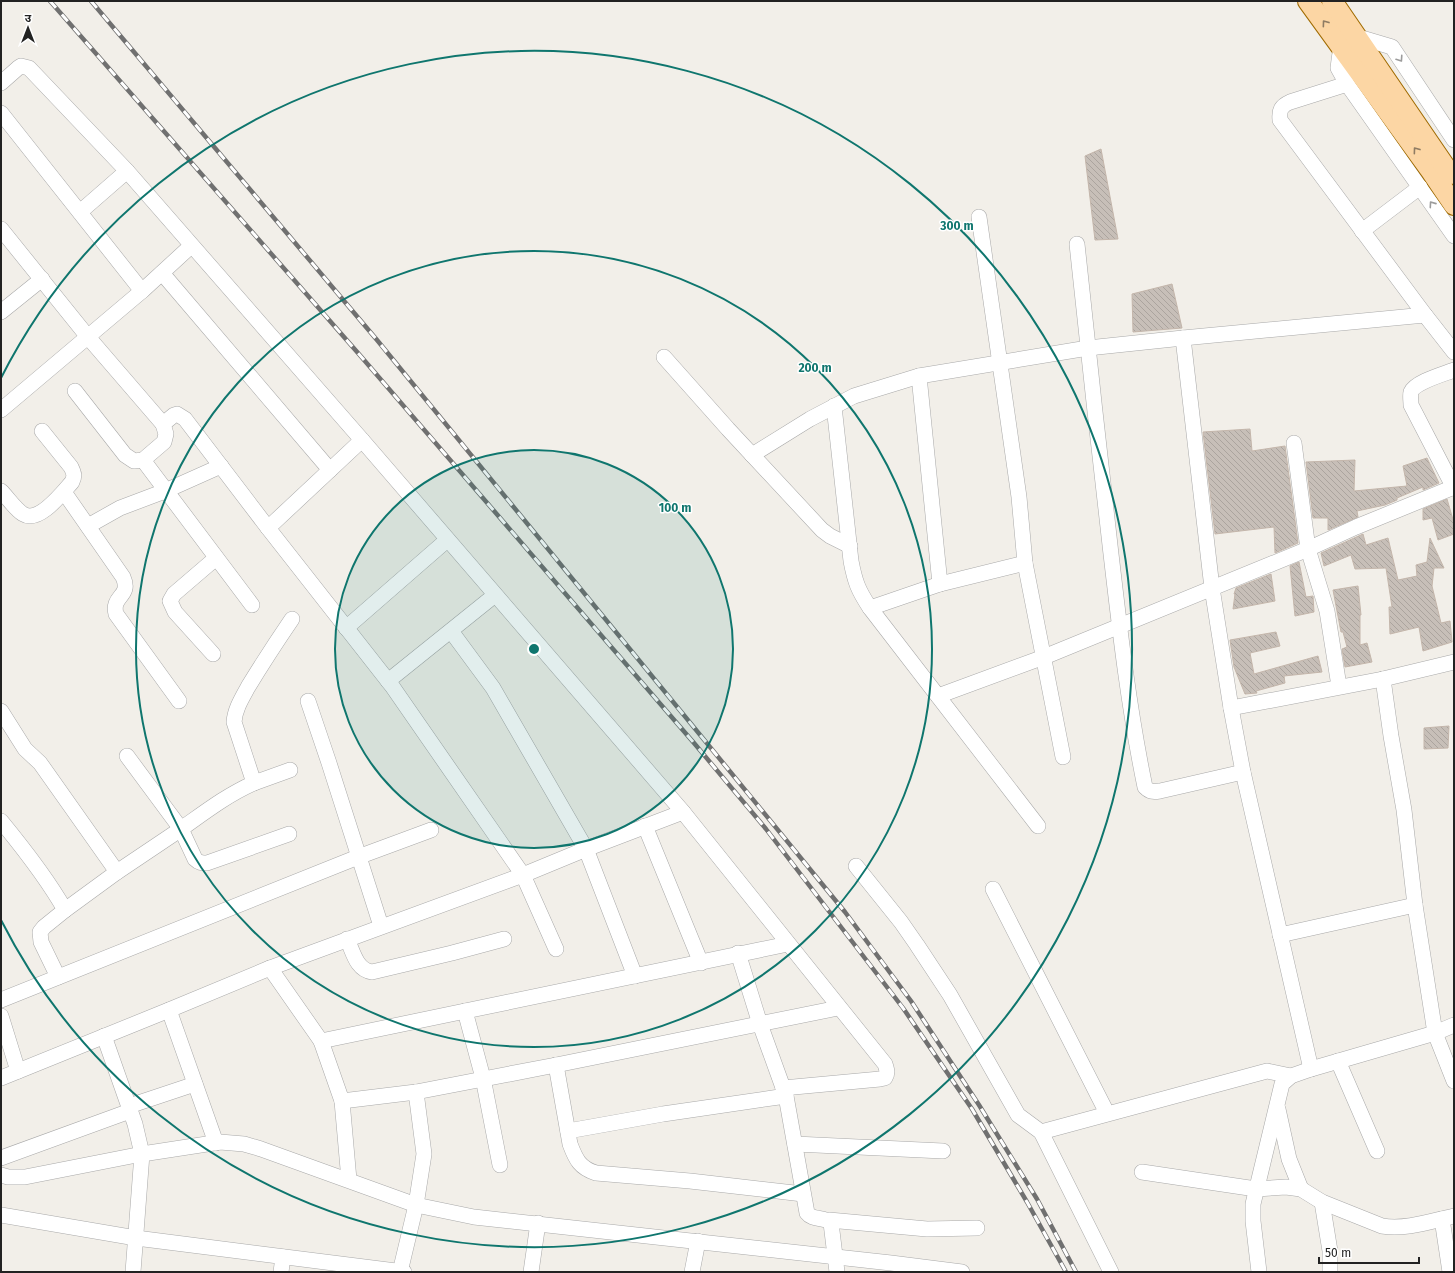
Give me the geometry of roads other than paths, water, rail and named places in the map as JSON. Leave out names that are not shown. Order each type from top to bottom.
[{"type":"main road","points":[[1308,1],[1348,41],[1454,181]]},
{"type":"main road","points":[[1332,1],[1348,41]]},
{"type":"main road","points":[[1363,62],[1454,205]]},
{"type":"street","points":[[1454,140],[1392,47],[1348,41],[1338,68],[1347,84],[1454,236]]},
{"type":"street","points":[[1,83],[21,66],[29,68],[127,170],[362,440],[682,812],[884,1064],[887,1075],[885,1078],[880,1079],[785,1092],[568,1131]]},
{"type":"street","points":[[1347,84],[1290,102],[1282,106],[1279,113],[1280,120],[1454,352]]},
{"type":"street","points":[[1,113],[142,291]]},
{"type":"street","points":[[80,212],[127,170]]},
{"type":"street","points":[[1362,231],[1420,187]]},
{"type":"street","points":[[979,217],[1019,497],[1025,563],[1063,757]]},
{"type":"street","points":[[1,229],[7,247],[42,279],[88,337],[162,424],[166,434],[164,442],[143,460],[134,461],[125,455],[75,391]]},
{"type":"street","points":[[1077,244],[1120,626],[1138,754],[1145,787],[1153,792],[1160,791],[1243,772]]},
{"type":"street","points":[[1,410],[142,291],[192,246]]},
{"type":"street","points":[[162,273],[330,470]]},
{"type":"street","points":[[1,312],[42,279]]},
{"type":"street","points":[[752,455],[834,406],[868,391],[919,376],[1088,348],[1425,315]]},
{"type":"street","points":[[1183,338],[1212,588],[1231,708],[1243,772],[1311,1069]]},
{"type":"street","points":[[664,357],[822,530],[830,536],[850,546]]},
{"type":"street","points":[[938,696],[1044,657],[1308,549],[1356,527],[1454,487],[1411,405],[1411,391],[1417,385],[1454,370]]},
{"type":"street","points":[[919,376],[940,584]]},
{"type":"street","points":[[834,406],[856,586],[870,608],[1038,826]]},
{"type":"street","points":[[162,424],[174,415],[180,415],[183,417],[388,681],[523,875],[556,949]]},
{"type":"street","points":[[1,491],[23,514],[30,517],[41,513],[64,492],[72,482],[74,474],[42,431]]},
{"type":"street","points":[[268,528],[362,440]]},
{"type":"street","points":[[1294,443],[1308,549],[1327,611],[1339,686]]},
{"type":"street","points":[[143,460],[252,604]]},
{"type":"street","points":[[88,526],[120,508],[165,491],[221,466]]},
{"type":"street","points":[[64,492],[126,583],[126,589],[116,602],[114,608],[116,614],[178,701]]},
{"type":"street","points":[[346,628],[447,540]]},
{"type":"street","points":[[213,654],[175,612],[170,601],[174,594],[216,558]]},
{"type":"street","points":[[870,608],[940,584],[1025,563]]},
{"type":"street","points":[[388,681],[495,595]]},
{"type":"street","points":[[254,783],[236,731],[234,714],[260,666],[292,619]]},
{"type":"street","points":[[451,631],[494,688],[586,849],[635,976]]},
{"type":"street","points":[[1231,708],[1339,686],[1383,679],[1454,662]]},
{"type":"street","points":[[1383,679],[1404,810],[1415,905],[1435,1033],[1454,1081]]},
{"type":"street","points":[[308,701],[381,926]]},
{"type":"street","points":[[1,711],[25,749],[40,763],[117,872]]},
{"type":"street","points":[[126,756],[181,829],[195,858],[201,863],[207,863],[289,834]]},
{"type":"street","points":[[58,977],[41,942],[40,932],[44,927],[117,872],[218,802],[234,792],[254,783],[290,770]]},
{"type":"street","points":[[1,1078],[270,968],[523,875],[682,812]]},
{"type":"street","points":[[1,821],[26,851],[47,880],[65,910]]},
{"type":"street","points":[[645,826],[701,962]]},
{"type":"street","points":[[1,1000],[358,856],[431,830]]},
{"type":"street","points":[[856,866],[902,922],[934,970],[950,995],[1018,1115],[1041,1132],[1111,1272]]},
{"type":"street","points":[[994,889],[1107,1113]]},
{"type":"street","points":[[1280,935],[1415,905]]},
{"type":"street","points":[[347,939],[359,965],[363,970],[372,972],[504,939]]},
{"type":"street","points":[[321,1041],[635,976],[738,953],[788,944]]},
{"type":"street","points":[[738,953],[760,1024],[785,1092],[803,1194],[808,1214],[810,1216],[829,1220],[927,1229],[976,1228]]},
{"type":"street","points":[[270,968],[321,1041],[342,1101],[349,1180]]},
{"type":"street","points":[[342,1101],[416,1092],[838,1008]]},
{"type":"street","points":[[169,1010],[216,1143]]},
{"type":"street","points":[[465,1011],[483,1078],[500,1165]]},
{"type":"street","points":[[1,1016],[18,1071]]},
{"type":"street","points":[[1259,1272],[1253,1220],[1253,1204],[1282,1084],[1291,1076],[1311,1069],[1435,1033],[1454,1024]]},
{"type":"street","points":[[104,1036],[135,1124],[142,1154],[133,1272]]},
{"type":"street","points":[[1338,1061],[1377,1151]]},
{"type":"street","points":[[556,1065],[574,1156],[586,1170],[596,1173],[690,1181],[803,1194]]},
{"type":"street","points":[[1041,1132],[1107,1113],[1268,1071],[1291,1076]]},
{"type":"street","points":[[1,1158],[129,1108],[196,1084]]},
{"type":"street","points":[[400,1272],[416,1205],[424,1154],[416,1092]]},
{"type":"street","points":[[1277,1104],[1289,1159],[1301,1189]]},
{"type":"street","points":[[1,1175],[8,1177],[25,1177],[142,1154],[216,1143],[238,1144],[261,1149],[416,1205],[474,1216],[698,1241],[837,1265],[962,1272]]},
{"type":"street","points":[[795,1144],[943,1151]]},
{"type":"street","points":[[1142,1172],[1256,1189],[1286,1187],[1301,1189],[1322,1202],[1382,1226],[1392,1228],[1448,1217],[1450,1272]]},
{"type":"street","points":[[1322,1202],[1330,1251],[1330,1272]]},
{"type":"street","points":[[1,1215],[136,1238],[404,1272]]},
{"type":"street","points":[[829,1220],[832,1225],[837,1265]]},
{"type":"street","points":[[531,1272],[538,1223]]},
{"type":"street","points":[[692,1272],[698,1241]]},
{"type":"street","points":[[281,1272],[283,1256]]},
{"type":"railway","points":[[50,1],[358,353],[694,743],[766,829],[903,1008],[972,1109],[1066,1272]]},
{"type":"railway","points":[[91,1],[377,340],[845,912],[911,1001],[979,1105],[1037,1199],[1076,1272]]}]
